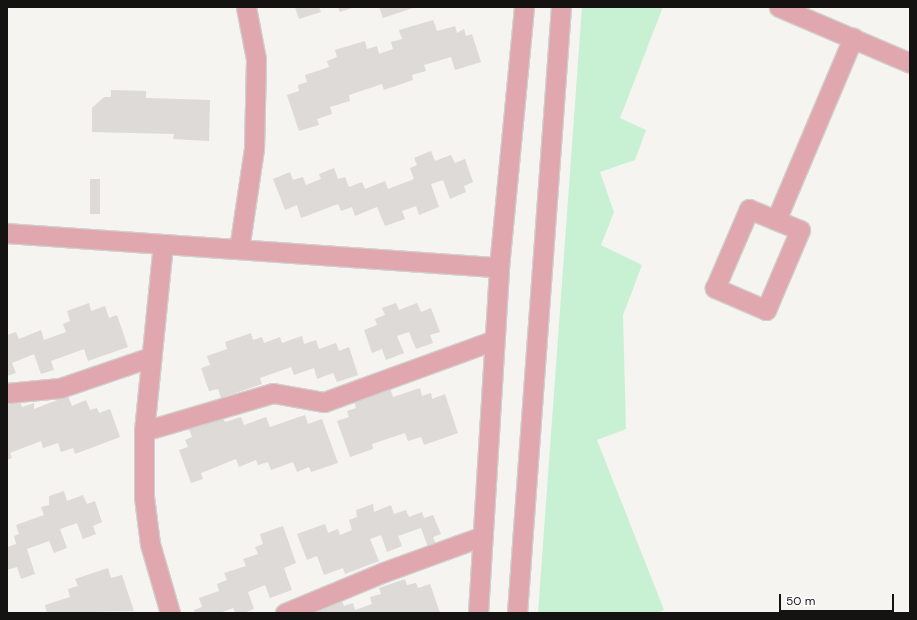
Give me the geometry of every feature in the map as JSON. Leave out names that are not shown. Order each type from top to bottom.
[{"type":"lane","points":[[239,249],[254,149],[256,59],[246,7]]},
{"type":"lane","points":[[478,613],[499,267],[524,7]]},
{"type":"lane","points":[[516,613],[561,7]]},
{"type":"lane","points":[[779,7],[910,63]]},
{"type":"lane","points":[[776,220],[853,38]]},
{"type":"lane","points":[[750,209],[776,220],[800,230],[766,310],[715,288],[750,209]]},
{"type":"lane","points":[[7,233],[499,267]]},
{"type":"lane","points":[[163,244],[144,431],[144,497],[150,544],[170,613]]},
{"type":"lane","points":[[144,431],[273,393],[324,402],[494,340]]},
{"type":"lane","points":[[7,393],[60,388],[151,357]]},
{"type":"lane","points":[[285,613],[384,572],[483,536]]},
{"type":"green space","points":[[582,7],[663,7],[620,118],[646,130],[635,160],[600,172],[614,212],[601,245],[642,265],[623,315],[626,429],[597,440],[664,610],[657,613],[538,613]]},
{"type":"building","points":[[295,7],[319,7],[321,12],[299,19]]},
{"type":"building","points":[[338,7],[355,7],[340,12]]},
{"type":"building","points":[[379,7],[416,7],[383,18]]},
{"type":"building","points":[[433,20],[437,31],[455,26],[457,33],[464,29],[466,36],[472,34],[481,62],[455,70],[451,57],[424,65],[426,71],[412,75],[413,80],[384,90],[382,84],[349,95],[350,101],[330,107],[332,114],[317,119],[319,125],[299,131],[287,95],[299,91],[298,85],[307,82],[305,75],[329,67],[327,61],[337,57],[335,50],[365,41],[367,49],[377,46],[379,54],[393,49],[391,42],[402,39],[399,30]]},
{"type":"building","points":[[111,90],[146,91],[146,98],[210,100],[209,141],[173,139],[174,134],[92,132],[92,108],[104,97],[111,97]]},
{"type":"building","points":[[431,151],[435,161],[451,155],[455,163],[465,159],[473,182],[464,186],[466,192],[450,199],[443,180],[431,184],[439,207],[419,215],[416,206],[402,211],[405,219],[385,226],[377,207],[355,216],[352,207],[341,211],[338,204],[301,218],[297,205],[285,210],[273,179],[290,172],[293,180],[303,177],[306,185],[321,179],[319,174],[334,168],[338,179],[345,177],[349,187],[362,182],[365,189],[385,181],[388,189],[414,179],[410,168],[417,165],[414,158]]},
{"type":"building","points":[[90,179],[100,179],[100,214],[90,214]]},
{"type":"building","points":[[89,303],[91,311],[105,306],[109,318],[117,315],[128,347],[88,361],[84,349],[51,361],[54,370],[41,374],[34,354],[12,363],[16,373],[7,376],[7,335],[16,332],[19,339],[41,330],[44,340],[66,332],[63,324],[70,321],[67,311]]},
{"type":"building","points":[[396,303],[399,310],[417,303],[421,312],[431,308],[440,332],[430,335],[433,343],[416,349],[409,332],[397,336],[404,353],[386,360],[382,349],[372,353],[364,330],[377,325],[375,319],[385,315],[382,308]]},
{"type":"building","points":[[251,333],[253,340],[262,337],[264,343],[280,337],[282,343],[302,336],[304,344],[316,340],[319,349],[336,343],[339,351],[349,347],[358,375],[337,382],[333,373],[317,379],[314,368],[294,375],[291,367],[260,378],[262,384],[221,398],[218,389],[209,391],[201,368],[210,365],[207,356],[227,349],[225,342]]},
{"type":"building","points":[[390,388],[393,397],[420,388],[422,396],[431,393],[432,399],[445,394],[458,433],[424,445],[421,437],[408,441],[405,433],[372,444],[373,449],[350,457],[337,421],[349,417],[347,411],[356,408],[354,401]]},
{"type":"building","points":[[68,396],[72,406],[86,400],[90,410],[97,408],[99,413],[110,409],[120,437],[75,454],[73,448],[61,452],[58,443],[43,448],[41,441],[10,453],[12,458],[7,460],[7,405],[20,400],[22,407],[34,403],[34,409]]},
{"type":"building","points":[[222,415],[225,422],[241,417],[244,425],[266,417],[270,427],[305,415],[308,424],[322,419],[338,463],[311,472],[309,467],[297,472],[293,462],[271,470],[268,462],[258,465],[256,460],[239,467],[236,459],[201,473],[203,479],[191,483],[179,450],[188,447],[185,440],[192,437],[188,427]]},
{"type":"building","points":[[64,491],[67,501],[83,495],[87,504],[95,501],[102,522],[93,526],[96,534],[83,539],[77,523],[60,529],[67,548],[54,553],[49,541],[27,549],[35,574],[21,579],[17,567],[7,570],[7,547],[16,544],[14,536],[19,534],[16,525],[44,515],[41,507],[49,505],[49,496]]},
{"type":"building","points":[[373,504],[374,512],[391,505],[394,514],[406,510],[409,517],[422,512],[424,518],[433,515],[441,534],[433,537],[436,544],[428,547],[421,528],[398,536],[402,546],[387,552],[381,535],[370,539],[379,561],[345,574],[343,568],[324,575],[317,556],[307,560],[297,534],[325,524],[328,533],[338,529],[340,535],[352,530],[349,520],[357,517],[356,510]]},
{"type":"building","points":[[283,526],[296,563],[284,568],[292,590],[270,598],[265,585],[248,592],[254,609],[244,613],[235,613],[233,608],[220,613],[195,613],[194,610],[202,607],[199,598],[219,591],[217,584],[227,580],[224,573],[246,566],[243,559],[258,554],[255,547],[263,544],[260,534]]},
{"type":"building","points":[[108,568],[111,578],[122,575],[134,611],[47,613],[45,605],[70,597],[68,589],[78,586],[75,579]]},
{"type":"building","points":[[405,579],[407,585],[416,583],[418,588],[430,584],[440,613],[309,613],[341,598],[344,606],[353,603],[355,610],[372,604],[370,597],[381,594],[379,588]]}]
